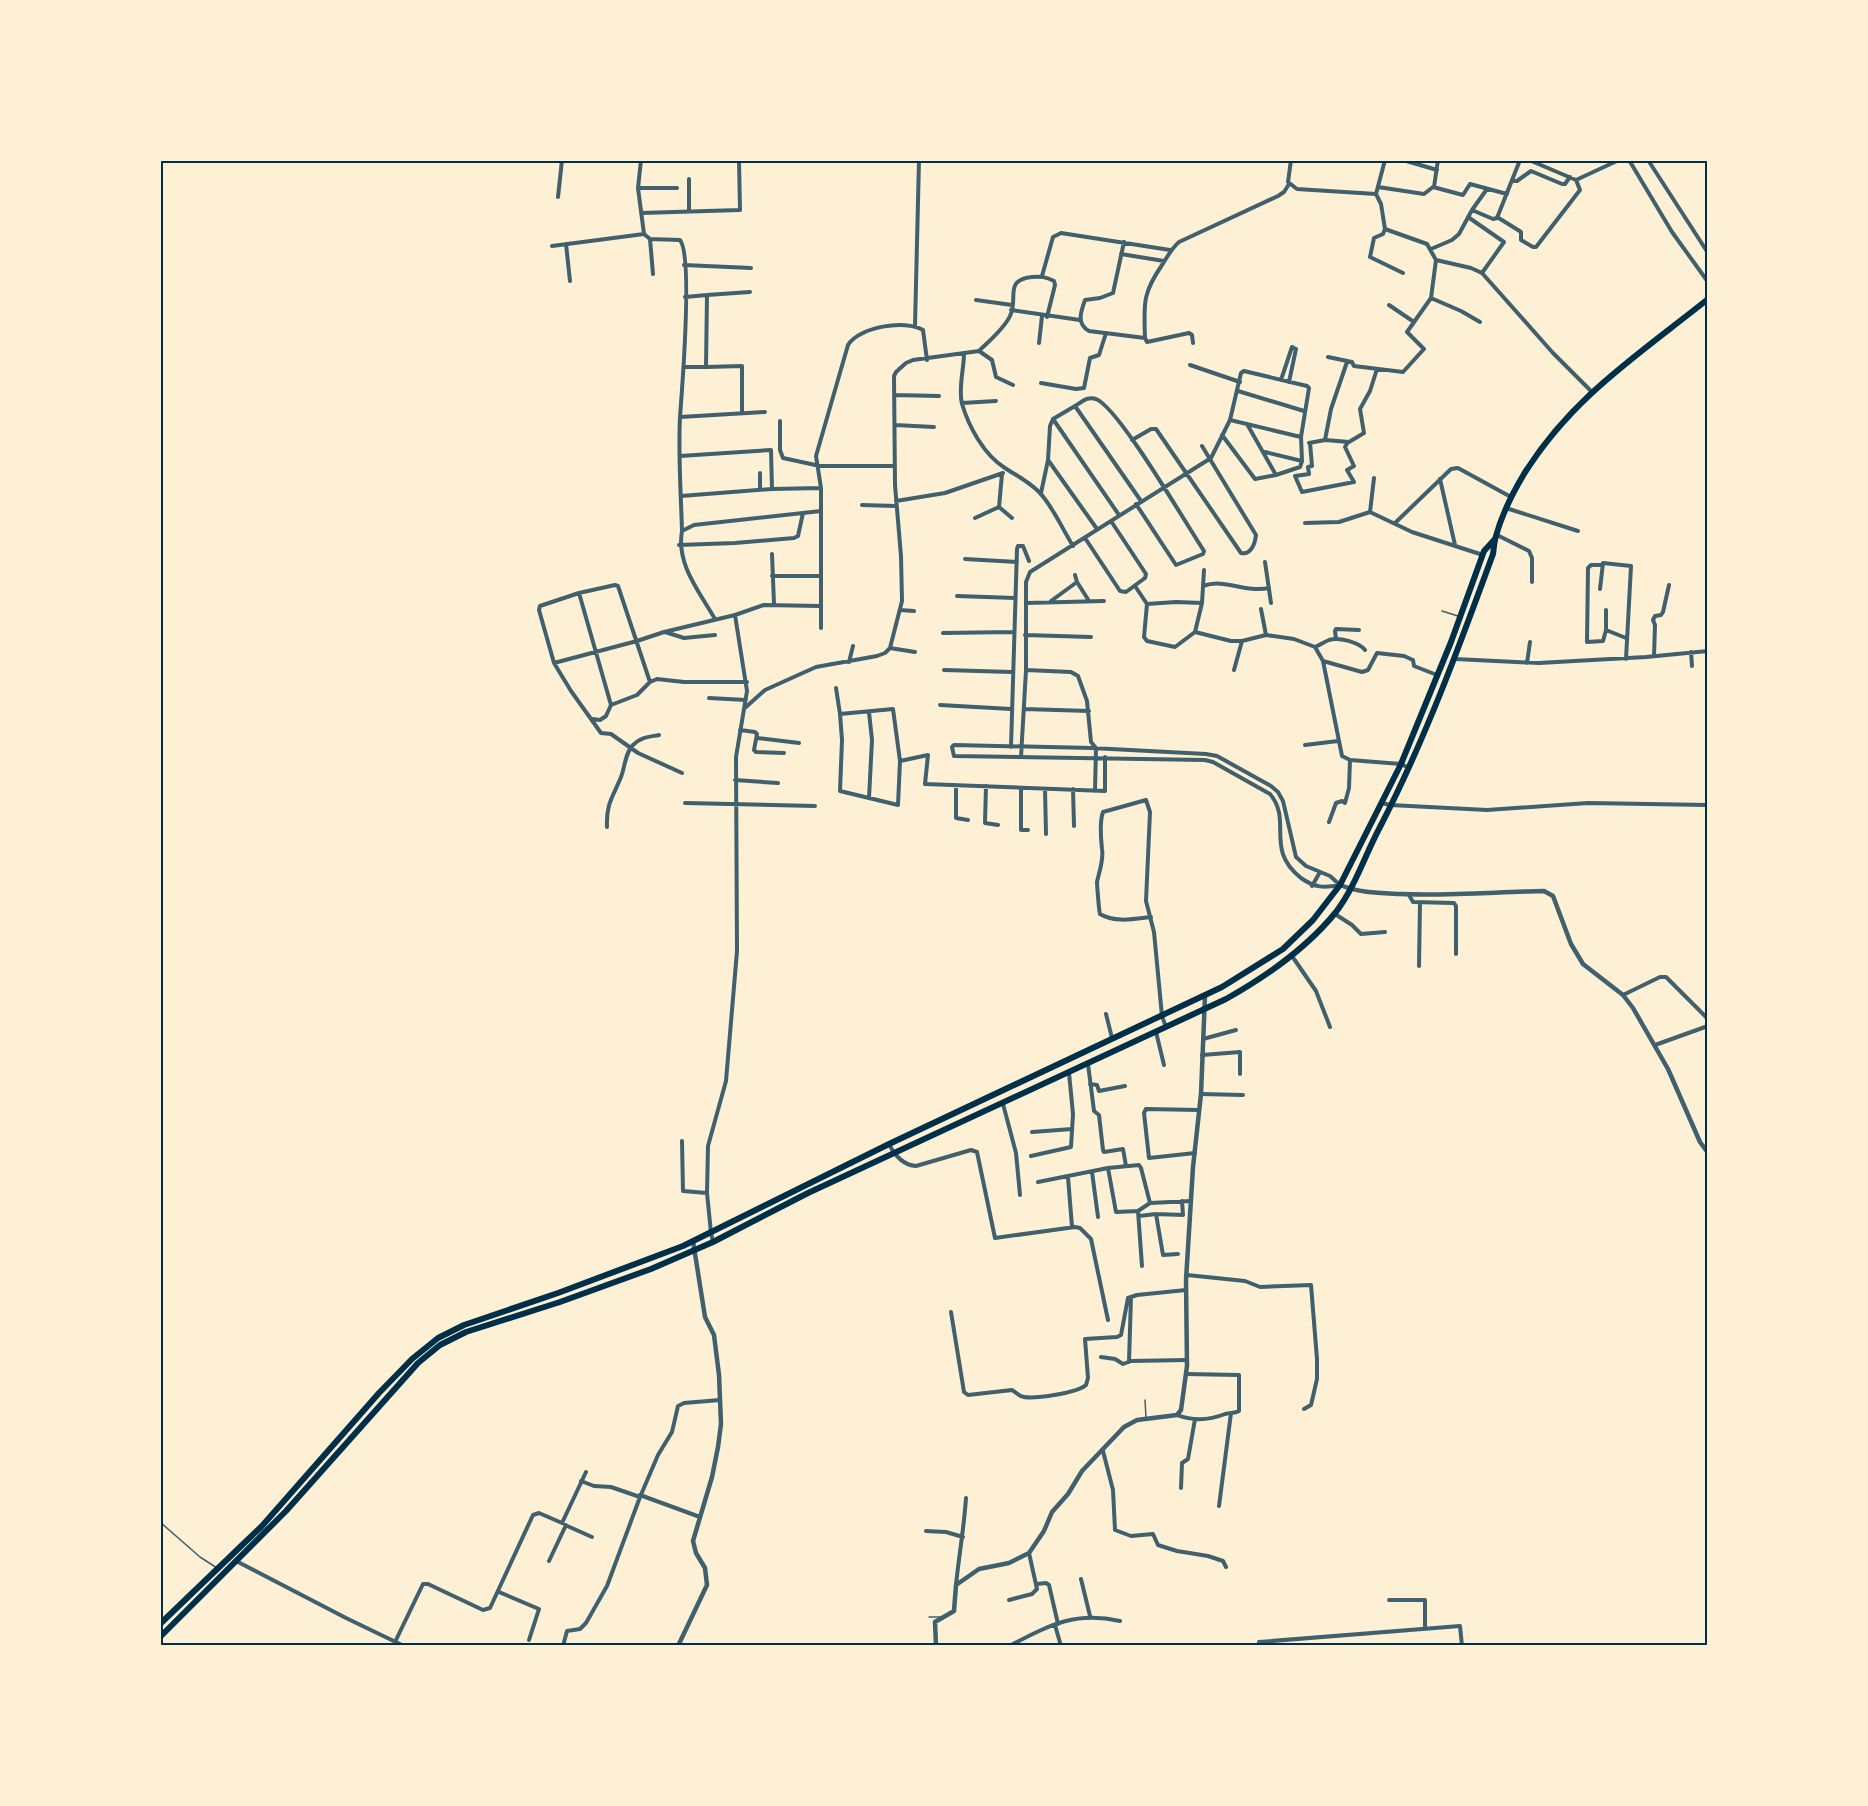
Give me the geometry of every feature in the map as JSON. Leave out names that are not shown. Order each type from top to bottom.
[{"type":"highway","points":[[160,1636],[306,1488],[385,1398],[424,1358],[441,1345],[466,1332],[560,1302],[651,1269],[713,1242],[852,1172],[1206,1009],[1259,980],[1292,956],[1334,913],[1350,889],[1408,768],[1454,659],[1493,554],[1496,536],[1506,508],[1548,438],[1592,391],[1707,298]]},
{"type":"highway","points":[[160,1624],[262,1526],[379,1393],[412,1359],[438,1338],[464,1324],[558,1293],[711,1233],[889,1144],[1205,996],[1283,948],[1313,920],[1340,885],[1401,764],[1483,555],[1496,536]]},
{"type":"highway","points":[[379,1393],[385,1398]]},
{"type":"highway","points":[[354,1422],[360,1427]]},
{"type":"highway","points":[[343,1435],[349,1440]]},
{"type":"highway","points":[[300,1483],[306,1488]]},
{"type":"highway","points":[[230,1555],[236,1561]]},
{"type":"street","points":[[558,197],[562,160]]},
{"type":"street","points":[[641,160],[638,188],[644,234],[650,239],[680,240],[683,245],[685,367],[680,417],[682,531],[679,545],[685,569],[715,619]]},
{"type":"street","points":[[641,213],[740,210],[739,160]]},
{"type":"street","points":[[915,326],[919,160]]},
{"type":"street","points":[[1291,160],[1287,182],[1298,190],[1376,194]]},
{"type":"street","points":[[1385,160],[1376,194],[1381,204],[1385,229],[1383,234],[1374,238],[1370,257],[1403,273]]},
{"type":"street","points":[[1403,160],[1437,170]]},
{"type":"street","points":[[1434,187],[1438,160]]},
{"type":"street","points":[[1497,217],[1520,160]]},
{"type":"street","points":[[1529,160],[1576,180],[1602,170],[1619,160]]},
{"type":"street","points":[[1629,160],[1672,232],[1707,282]]},
{"type":"street","points":[[1648,160],[1707,253]]},
{"type":"street","points":[[1513,181],[1517,181],[1531,171],[1562,184],[1565,184],[1569,177]]},
{"type":"street","points":[[689,179],[689,212]]},
{"type":"street","points":[[1472,210],[1493,219],[1497,217],[1521,232],[1521,240],[1536,247],[1580,190],[1576,180]]},
{"type":"street","points":[[1193,343],[1189,333],[1151,343],[1147,342],[1144,307],[1148,286],[1170,250],[1179,242],[1278,196],[1289,184]]},
{"type":"street","points":[[1378,187],[1424,194],[1434,187],[1463,195],[1470,184],[1507,194]]},
{"type":"street","points":[[638,188],[677,188]]},
{"type":"street","points":[[1431,249],[1456,238],[1487,189]]},
{"type":"street","points":[[1468,217],[1504,242],[1482,273]]},
{"type":"street","points":[[1328,357],[1352,362],[1354,366],[1403,372],[1424,350],[1407,332],[1431,298],[1436,260],[1431,249],[1418,240],[1385,229]]},
{"type":"street","points":[[552,246],[644,234]]},
{"type":"street","points":[[1042,276],[1050,243],[1056,235],[1072,234],[1170,250]]},
{"type":"street","points":[[650,239],[653,274]]},
{"type":"street","points":[[1124,242],[1113,293],[1085,300],[1080,320],[1086,330],[1145,338]]},
{"type":"street","points":[[566,244],[570,281]]},
{"type":"street","points":[[1121,254],[1164,261]]},
{"type":"street","points":[[1436,260],[1471,268],[1482,273],[1521,318],[1592,391]]},
{"type":"street","points":[[684,265],[751,268]]},
{"type":"street","points":[[746,707],[765,690],[816,667],[877,656],[890,648],[900,610],[902,567],[896,503],[894,376],[896,372],[909,362],[979,351],[1010,317],[1016,283],[1024,278],[1042,276],[1054,281],[1055,285],[1039,342]]},
{"type":"street","points":[[685,297],[750,292]]},
{"type":"street","points":[[706,367],[707,295]]},
{"type":"street","points":[[1431,298],[1461,310],[1480,322]]},
{"type":"street","points":[[976,300],[1045,316],[1080,320]]},
{"type":"street","points":[[1389,305],[1414,322]]},
{"type":"street","points":[[821,628],[821,488],[816,452],[851,341],[860,333],[885,326],[915,326],[923,330],[927,360]]},
{"type":"street","points":[[1041,383],[1076,389],[1084,388],[1090,358],[1100,355],[1106,333]]},
{"type":"street","points":[[1281,380],[1292,347],[1296,349],[1288,382]]},
{"type":"street","points":[[979,351],[992,360],[994,375],[1013,385]]},
{"type":"street","points":[[964,354],[960,390],[962,403],[985,451],[1041,494],[1073,546]]},
{"type":"street","points":[[1325,440],[1331,409],[1347,362]]},
{"type":"street","points":[[1190,365],[1240,382]]},
{"type":"street","points":[[685,367],[742,366],[742,413]]},
{"type":"street","points":[[1348,442],[1325,440],[1309,443],[1312,466],[1308,467],[1309,474],[1295,476],[1302,492],[1354,482],[1347,470],[1354,466],[1345,447],[1348,442],[1364,433],[1360,412],[1369,395],[1377,368]]},
{"type":"street","points":[[1021,757],[1026,670],[1026,582],[1030,572],[1211,458],[1222,435],[1230,420],[1241,373],[1244,371],[1309,388],[1301,437],[1300,467],[1255,479],[1222,435]]},
{"type":"street","points":[[1238,391],[1304,411]]},
{"type":"street","points":[[895,395],[939,396]]},
{"type":"street","points":[[1041,494],[1048,460],[1050,426],[1053,419],[1091,398],[1106,405],[1132,440],[1204,553],[1176,565],[1136,504]]},
{"type":"street","points":[[962,403],[996,401]]},
{"type":"street","points":[[1076,408],[1141,501]]},
{"type":"street","points":[[680,417],[765,412]]},
{"type":"street","points":[[1053,419],[1119,515]]},
{"type":"street","points":[[1230,420],[1301,437]]},
{"type":"street","points":[[780,422],[781,456],[819,465],[895,466]]},
{"type":"street","points":[[1247,424],[1276,475]]},
{"type":"street","points":[[895,425],[934,427]]},
{"type":"street","points":[[1132,440],[1151,429],[1156,429],[1241,553],[1245,554],[1250,551],[1256,535],[1202,446]]},
{"type":"street","points":[[680,456],[771,450],[772,489]]},
{"type":"street","points":[[1264,452],[1302,461]]},
{"type":"street","points":[[1048,460],[1097,529]]},
{"type":"street","points":[[999,507],[1003,467]]},
{"type":"street","points":[[1395,523],[1448,470],[1458,468],[1511,497]]},
{"type":"street","points":[[760,473],[760,490]]},
{"type":"street","points":[[862,505],[882,506],[945,493],[1003,473]]},
{"type":"street","points":[[1370,512],[1374,478]]},
{"type":"street","points":[[1440,478],[1455,546]]},
{"type":"street","points":[[681,496],[821,488]]},
{"type":"street","points":[[975,518],[999,507]]},
{"type":"street","points":[[999,507],[1012,518]]},
{"type":"street","points":[[1506,508],[1578,531]]},
{"type":"street","points":[[682,531],[693,525],[821,511]]},
{"type":"street","points":[[1305,523],[1339,522],[1370,512],[1412,532],[1483,555]]},
{"type":"street","points":[[679,545],[794,538],[801,530],[803,513]]},
{"type":"street","points":[[1085,538],[1120,591],[1126,592],[1146,578],[1146,574],[1111,521]]},
{"type":"street","points":[[1496,536],[1529,552],[1532,558],[1532,582]]},
{"type":"street","points":[[1011,747],[1017,547],[1021,545],[1029,561]]},
{"type":"street","points":[[772,554],[774,604]]},
{"type":"street","points":[[965,559],[1017,562]]},
{"type":"street","points":[[1265,562],[1271,603]]},
{"type":"street","points":[[1606,610],[1606,630],[1603,641],[1587,642],[1588,568],[1591,565],[1606,562],[1632,567],[1626,659]]},
{"type":"street","points":[[1600,589],[1603,564]]},
{"type":"street","points":[[1135,586],[1147,604],[1144,636],[1147,641],[1174,647],[1195,632],[1202,603],[1204,570]]},
{"type":"street","points":[[1075,575],[1089,601]]},
{"type":"street","points":[[772,576],[820,576]]},
{"type":"street","points":[[1050,602],[1077,582]]},
{"type":"street","points":[[1203,586],[1221,584],[1250,590],[1269,588]]},
{"type":"street","points":[[650,682],[618,586],[610,585],[540,606],[539,610],[556,670],[601,733],[611,734],[630,748],[659,764],[682,773]]},
{"type":"street","points":[[1654,656],[1655,626],[1653,621],[1655,616],[1663,612],[1669,585]]},
{"type":"street","points":[[579,593],[611,705],[606,716],[600,720],[591,719]]},
{"type":"street","points":[[957,596],[1015,598]]},
{"type":"street","points":[[1026,603],[1104,601]]},
{"type":"street","points":[[1147,604],[1202,603]]},
{"type":"street","points":[[554,663],[735,615],[758,606],[774,604],[820,606]]},
{"type":"street","points":[[1261,609],[1266,635]]},
{"type":"street","points":[[900,610],[914,611]]},
{"type":"street","points":[[713,1242],[706,1193],[710,1136],[726,1081],[736,961],[738,881],[735,780],[740,730],[746,707],[747,682],[735,615]]},
{"type":"street","points":[[1336,639],[1336,629],[1359,630]]},
{"type":"street","points":[[1606,630],[1626,639]]},
{"type":"street","points":[[664,632],[684,638],[715,635]]},
{"type":"street","points":[[943,633],[1013,632]]},
{"type":"street","points":[[1195,632],[1242,641],[1266,635],[1294,639],[1315,647],[1323,661],[1342,756],[1350,760],[1401,764],[1408,768]]},
{"type":"street","points":[[1025,635],[1091,637]]},
{"type":"street","points":[[1315,647],[1336,639],[1362,646],[1365,650]]},
{"type":"street","points":[[1234,670],[1242,641]]},
{"type":"street","points":[[1527,663],[1530,642]]},
{"type":"street","points":[[849,662],[853,646]]},
{"type":"street","points":[[890,648],[915,652]]},
{"type":"street","points":[[1454,659],[1527,663],[1626,659],[1707,651]]},
{"type":"street","points":[[1691,652],[1692,666]]},
{"type":"street","points":[[1323,661],[1362,672],[1368,670],[1377,653],[1404,656],[1413,660],[1414,666],[1437,675]]},
{"type":"street","points":[[944,670],[1012,672]]},
{"type":"street","points":[[1026,670],[1075,673],[1078,676],[1089,711],[1091,742],[1096,748],[1095,790]]},
{"type":"street","points":[[611,705],[638,695],[650,682],[657,679],[684,682],[747,682]]},
{"type":"street","points":[[837,688],[842,741],[840,791],[898,805],[900,761],[893,709],[840,714]]},
{"type":"street","points":[[710,698],[746,700]]},
{"type":"street","points":[[940,705],[1011,709]]},
{"type":"street","points":[[1024,709],[1089,711]]},
{"type":"street","points":[[869,712],[872,740],[869,798]]},
{"type":"street","points":[[740,730],[755,732],[757,738],[754,752],[784,753]]},
{"type":"street","points":[[607,827],[610,799],[622,776],[630,748],[639,740],[659,735]]},
{"type":"street","points":[[757,738],[799,743]]},
{"type":"street","points":[[1305,745],[1338,741]]},
{"type":"street","points":[[1087,757],[1086,748],[1091,742]]},
{"type":"street","points":[[1340,885],[1323,888],[1312,886],[1287,866],[1282,853],[1278,804],[1270,794],[1213,762],[1183,759],[952,755],[952,747],[954,745],[1096,748],[1217,756],[1278,792],[1296,857],[1306,866],[1330,876],[1340,885],[1364,892],[1409,895],[1544,891],[1549,893],[1559,907],[1571,944],[1584,963],[1623,995],[1633,1008],[1668,1069],[1707,1153]]},
{"type":"street","points":[[900,761],[928,755],[925,784],[1105,791],[1104,757]]},
{"type":"street","points":[[1213,762],[1217,756]]},
{"type":"street","points":[[1329,822],[1336,803],[1346,803],[1350,760]]},
{"type":"street","points":[[735,780],[778,783]]},
{"type":"street","points":[[956,785],[956,818],[968,820]]},
{"type":"street","points":[[986,786],[985,823],[998,825]]},
{"type":"street","points":[[1021,788],[1021,830],[1028,830]]},
{"type":"street","points":[[1045,789],[1046,834]]},
{"type":"street","points":[[1073,789],[1074,826]]},
{"type":"street","points":[[1151,917],[1120,920],[1107,918],[1100,914],[1098,909],[1100,895],[1097,884],[1102,849],[1100,841],[1103,812],[1146,800],[1150,812],[1146,901],[1151,917],[1155,932],[1162,1016],[1166,1027]]},
{"type":"street","points":[[685,803],[814,806]]},
{"type":"street","points":[[1382,803],[1390,806],[1487,810],[1588,803],[1707,805]]},
{"type":"street","points":[[1312,886],[1320,872]]},
{"type":"street","points":[[1409,895],[1413,902],[1452,902],[1455,904],[1456,954]]},
{"type":"street","points":[[1419,966],[1420,902]]},
{"type":"street","points":[[1334,913],[1352,924],[1361,934],[1385,932]]},
{"type":"street","points":[[1292,956],[1316,991],[1330,1027]]},
{"type":"street","points":[[1623,995],[1660,977],[1666,977],[1707,1019]]},
{"type":"street","points":[[1177,1415],[1180,1410],[1187,1360],[1186,1290],[1191,1201],[1201,1094],[1205,996]]},
{"type":"street","points":[[1106,1014],[1112,1039]]},
{"type":"street","points":[[1655,1045],[1707,1026]]},
{"type":"street","points":[[1203,1039],[1236,1030]]},
{"type":"street","points":[[1156,1032],[1164,1065]]},
{"type":"street","points":[[1201,1055],[1240,1052],[1240,1074]]},
{"type":"street","points":[[1088,1064],[1094,1111],[1099,1115],[1103,1150],[1104,1152],[1123,1149],[1126,1166]]},
{"type":"street","points":[[1031,1156],[1070,1148],[1072,1145],[1069,1073]]},
{"type":"street","points":[[1090,1084],[1097,1085],[1100,1091],[1125,1086]]},
{"type":"street","points":[[1201,1094],[1244,1095]]},
{"type":"street","points":[[1003,1104],[1016,1153],[1020,1195]]},
{"type":"street","points":[[1195,1153],[1149,1158],[1144,1113],[1146,1109],[1199,1110]]},
{"type":"street","points":[[1032,1132],[1072,1128]]},
{"type":"street","points":[[682,1141],[683,1191],[706,1193]]},
{"type":"street","points":[[889,1144],[893,1153],[904,1163],[916,1166],[975,1150],[995,1238],[1001,1239],[1072,1227],[1080,1228],[1091,1239],[1108,1320]]},
{"type":"street","points":[[1038,1182],[1108,1168],[1140,1166],[1150,1203]]},
{"type":"street","points":[[1108,1168],[1116,1212],[1183,1215],[1182,1201]]},
{"type":"street","points":[[1092,1172],[1098,1216]]},
{"type":"street","points":[[1068,1177],[1072,1227]]},
{"type":"street","points":[[1138,1213],[1150,1203],[1191,1201]]},
{"type":"street","points":[[1138,1213],[1142,1266]]},
{"type":"street","points":[[1156,1214],[1163,1255],[1178,1254]]},
{"type":"street","points":[[678,1646],[708,1581],[705,1568],[693,1545],[718,1447],[720,1400],[714,1335],[705,1317],[693,1241]]},
{"type":"street","points":[[1187,1275],[1245,1281],[1260,1287],[1311,1285],[1317,1378],[1311,1405],[1304,1409]]},
{"type":"street","points":[[951,1312],[964,1392],[969,1395],[1012,1390],[1019,1396],[1032,1397],[1066,1393],[1086,1385],[1088,1377],[1085,1339],[1121,1335],[1127,1300],[1131,1297],[1186,1290]]},
{"type":"street","points":[[1129,1362],[1131,1297]]},
{"type":"street","points":[[1101,1357],[1115,1359],[1120,1363],[1187,1360]]},
{"type":"street","points":[[956,1585],[979,1569],[1009,1563],[1029,1553],[1044,1531],[1052,1512],[1068,1494],[1082,1471],[1129,1423],[1177,1415],[1195,1419],[1219,1418],[1231,1413],[1236,1414],[1239,1411],[1239,1375],[1186,1374]]},
{"type":"street","points":[[563,1646],[567,1630],[580,1629],[590,1618],[614,1568],[640,1496],[663,1445],[672,1432],[678,1406],[684,1403],[720,1400]]},
{"type":"street","points":[[1219,1506],[1231,1413]]},
{"type":"street","points":[[1181,1488],[1182,1463],[1188,1459],[1195,1419]]},
{"type":"street","points":[[1103,1451],[1114,1500],[1115,1530],[1131,1536],[1153,1534],[1158,1545],[1208,1556],[1223,1561],[1226,1567]]},
{"type":"street","points":[[549,1561],[586,1472]]},
{"type":"street","points":[[581,1481],[594,1486],[611,1487],[699,1517]]},
{"type":"street","points":[[936,1646],[935,1624],[942,1616],[954,1611],[966,1498]]},
{"type":"street","points":[[395,1642],[422,1584],[428,1584],[484,1610],[493,1606],[534,1514],[539,1513],[592,1537]]},
{"type":"street","points":[[926,1531],[946,1532],[963,1537]]},
{"type":"street","points":[[1009,1600],[1036,1592],[1037,1584],[1029,1553]]},
{"type":"street","points":[[236,1561],[405,1646]]},
{"type":"street","points":[[1080,1579],[1090,1616]]},
{"type":"street","points":[[1037,1584],[1049,1585],[1061,1646]]},
{"type":"street","points":[[499,1592],[539,1610],[529,1640]]},
{"type":"street","points":[[1389,1600],[1425,1599],[1425,1629]]},
{"type":"street","points":[[1011,1645],[1057,1624],[1090,1616],[1120,1621]]},
{"type":"street","points":[[1259,1642],[1460,1626],[1462,1646]]},
{"type":"lane","points":[[1442,611],[1460,617]]},
{"type":"lane","points":[[1145,1400],[1146,1419]]},
{"type":"lane","points":[[160,1522],[200,1557],[218,1568]]},
{"type":"lane","points":[[929,1617],[942,1616]]}]
